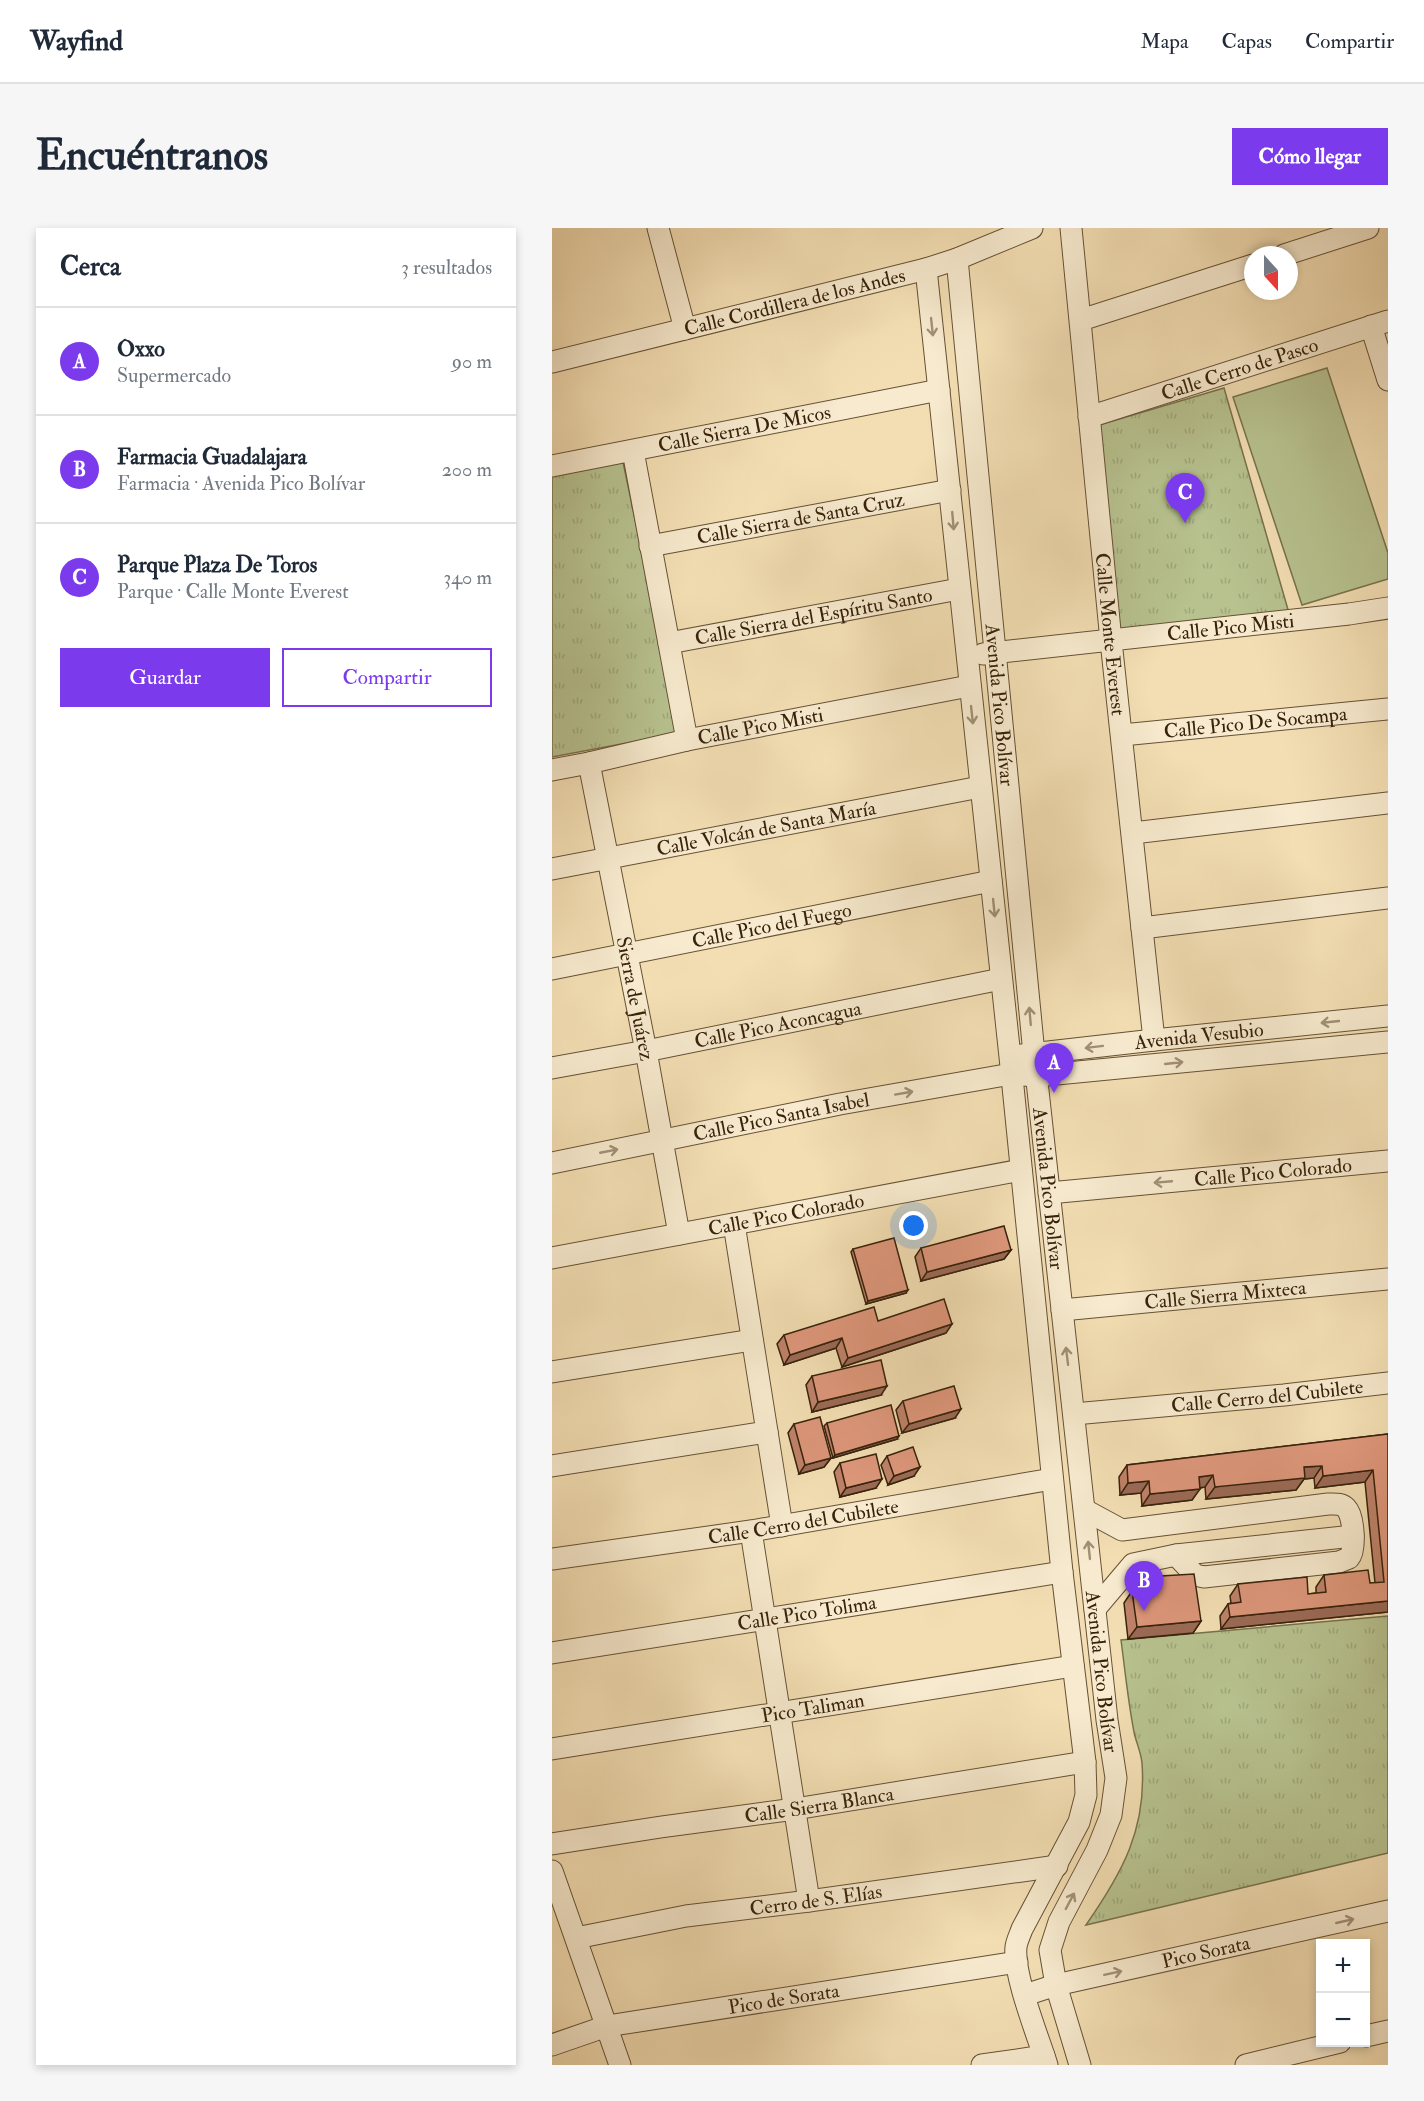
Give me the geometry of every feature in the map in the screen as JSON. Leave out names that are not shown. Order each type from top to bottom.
[{"type":"street","points":[[658,228],[685,329]]},
{"type":"street","name":"Calle Cordillera de los Andes","points":[[552,362],[926,268],[957,259],[1032,228]]},
{"type":"street","name":"Calle Monte Everest","points":[[1071,228],[1111,640],[1154,1040]]},
{"type":"street","points":[[1298,250],[1368,228]]},
{"type":"street","name":"Avenida Pico Bolívar","points":[[957,259],[1036,1076],[1107,1720],[1115,1767],[1115,1789],[1111,1815],[1097,1851],[1054,1933],[1050,1950],[1056,1985],[1080,2065]]},
{"type":"street","name":"Avenida Pico Bolívar","points":[[926,268],[1011,1065],[1052,1479],[1085,1762],[1086,1795],[1079,1822],[1018,1939],[1017,1962],[1046,2060]]},
{"type":"street","points":[[1081,320],[1244,268]]},
{"type":"street","points":[[1380,323],[1388,380]]},
{"type":"street","name":"Calle Cerro de Pasco","points":[[1089,417],[1380,323]]},
{"type":"street","name":"Calle Sierra De Micos","points":[[552,466],[633,452],[939,390]]},
{"type":"street","points":[[633,452],[687,740]]},
{"type":"street","name":"Calle Sierra de Santa Cruz","points":[[650,546],[950,490]]},
{"type":"street","name":"Calle Sierra del Espíritu Santo","points":[[669,643],[959,589]]},
{"type":"street","name":"Calle Pico Misti","points":[[967,655],[1388,608]]},
{"type":"street","name":"Calle Pico Misti","points":[[552,770],[687,740],[969,686]]},
{"type":"street","name":"Calle Pico De Socampa","points":[[1122,735],[1388,709]]},
{"type":"street","name":"Sierra de Juárez","points":[[589,763],[646,1051],[679,1234]]},
{"type":"street","name":"Calle Volcán de Santa María","points":[[552,868],[980,787]]},
{"type":"street","points":[[1133,833],[1388,803]]},
{"type":"street","name":"Calle Pico del Fuego","points":[[552,969],[991,880]]},
{"type":"street","points":[[1142,928],[1388,898]]},
{"type":"street","name":"Calle Pico Aconcagua","points":[[552,1068],[1001,979]]},
{"type":"street","name":"Avenida Vesubio","points":[[1011,1065],[1034,1054],[1388,1016]]},
{"type":"street","name":"Avenida Vesubio","points":[[1011,1065],[1036,1076],[1388,1042]]},
{"type":"street","name":"Calle Pico Santa Isabel","points":[[552,1163],[840,1104],[1011,1065]]},
{"type":"street","name":"Calle Pico Colorado","points":[[1050,1193],[1388,1161]]},
{"type":"street","name":"Calle Pico Colorado","points":[[552,1258],[1021,1170]]},
{"type":"street","points":[[734,1224],[782,1526]]},
{"type":"street","name":"Calle Sierra Mixteca","points":[[1062,1310],[1388,1279]]},
{"type":"street","points":[[552,1372],[752,1340]]},
{"type":"street","name":"Calle Cerro del Cubilete","points":[[1074,1414],[1388,1383]]},
{"type":"street","points":[[552,1466],[767,1432]]},
{"type":"street","name":"Calle Cerro del Cubilete","points":[[552,1559],[751,1531],[1052,1479]]},
{"type":"street","points":[[1085,1510],[1122,1530],[1341,1504],[1348,1510],[1353,1536],[1354,1550],[1349,1558],[1324,1565],[1204,1577],[1195,1575],[1176,1555],[1133,1563],[1095,1609]]},
{"type":"street","points":[[1122,1530],[1133,1563]]},
{"type":"street","points":[[751,1531],[809,1901]]},
{"type":"street","name":"Calle Pico Tolima","points":[[552,1653],[1062,1572]]},
{"type":"street","name":"Pico Taliman","points":[[552,1749],[1073,1666]]},
{"type":"street","name":"Calle Sierra Blanca","points":[[552,1844],[795,1809],[1085,1762]]},
{"type":"street","name":"Cerro de S. Elías","points":[[576,1938],[686,1916],[1057,1866]]},
{"type":"street","points":[[553,1875],[620,2065]]},
{"type":"street","name":"Pico Sorata","points":[[1025,1995],[1056,1985],[1388,1911]]},
{"type":"street","name":"Pico de Sorata","points":[[552,2045],[607,2026],[1017,1962]]},
{"type":"street","points":[[1370,2036],[1388,2031]]},
{"type":"street","points":[[1246,2065],[1323,2047]]},
{"type":"street","points":[[982,2065],[1046,2060]]},
{"type":"green space","points":[[1327,368],[1388,553],[1388,579],[1302,605],[1233,397]]},
{"type":"green space","points":[[1224,388],[1291,620],[1119,636],[1099,425]]},
{"type":"green space","points":[[623,462],[680,733],[552,757],[552,475]]},
{"type":"green space","points":[[1388,1616],[1388,1853],[1086,1925],[1111,1887],[1129,1849],[1136,1830],[1143,1787],[1141,1755],[1132,1720],[1121,1640]]},
{"type":"building","points":[[1004,1226],[1011,1250],[927,1272],[921,1248]]},
{"type":"building","points":[[894,1238],[908,1290],[868,1301],[853,1249]]},
{"type":"building","points":[[944,1299],[952,1324],[848,1358],[842,1338],[790,1355],[784,1335],[874,1307],[878,1321]]},
{"type":"building","points":[[881,1360],[887,1386],[818,1402],[812,1376]]},
{"type":"building","points":[[954,1386],[961,1409],[909,1424],[903,1401]]},
{"type":"building","points":[[891,1405],[899,1436],[835,1455],[827,1423]]},
{"type":"building","points":[[820,1417],[831,1458],[805,1465],[794,1424]]},
{"type":"building","points":[[1388,1434],[1388,1601],[1230,1617],[1228,1604],[1241,1602],[1238,1584],[1307,1577],[1308,1594],[1326,1592],[1324,1575],[1368,1570],[1370,1583],[1384,1582],[1373,1470],[1323,1476],[1322,1466],[1304,1467],[1305,1478],[1215,1487],[1213,1475],[1199,1477],[1200,1489],[1150,1494],[1149,1481],[1128,1483],[1127,1465]]},
{"type":"building","points":[[913,1447],[920,1467],[894,1476],[887,1456]]},
{"type":"building","points":[[876,1454],[882,1479],[846,1488],[840,1463]]},
{"type":"building","points":[[1194,1574],[1201,1621],[1137,1627],[1132,1591],[1144,1577]]},
{"type":"place","name":"Parque Plaza De Toros","points":[[1185,523]]},
{"type":"place","name":"Oxxo","points":[[1054,1093]]},
{"type":"place","name":"Farmacia Guadalajara","points":[[1144,1611]]}]
